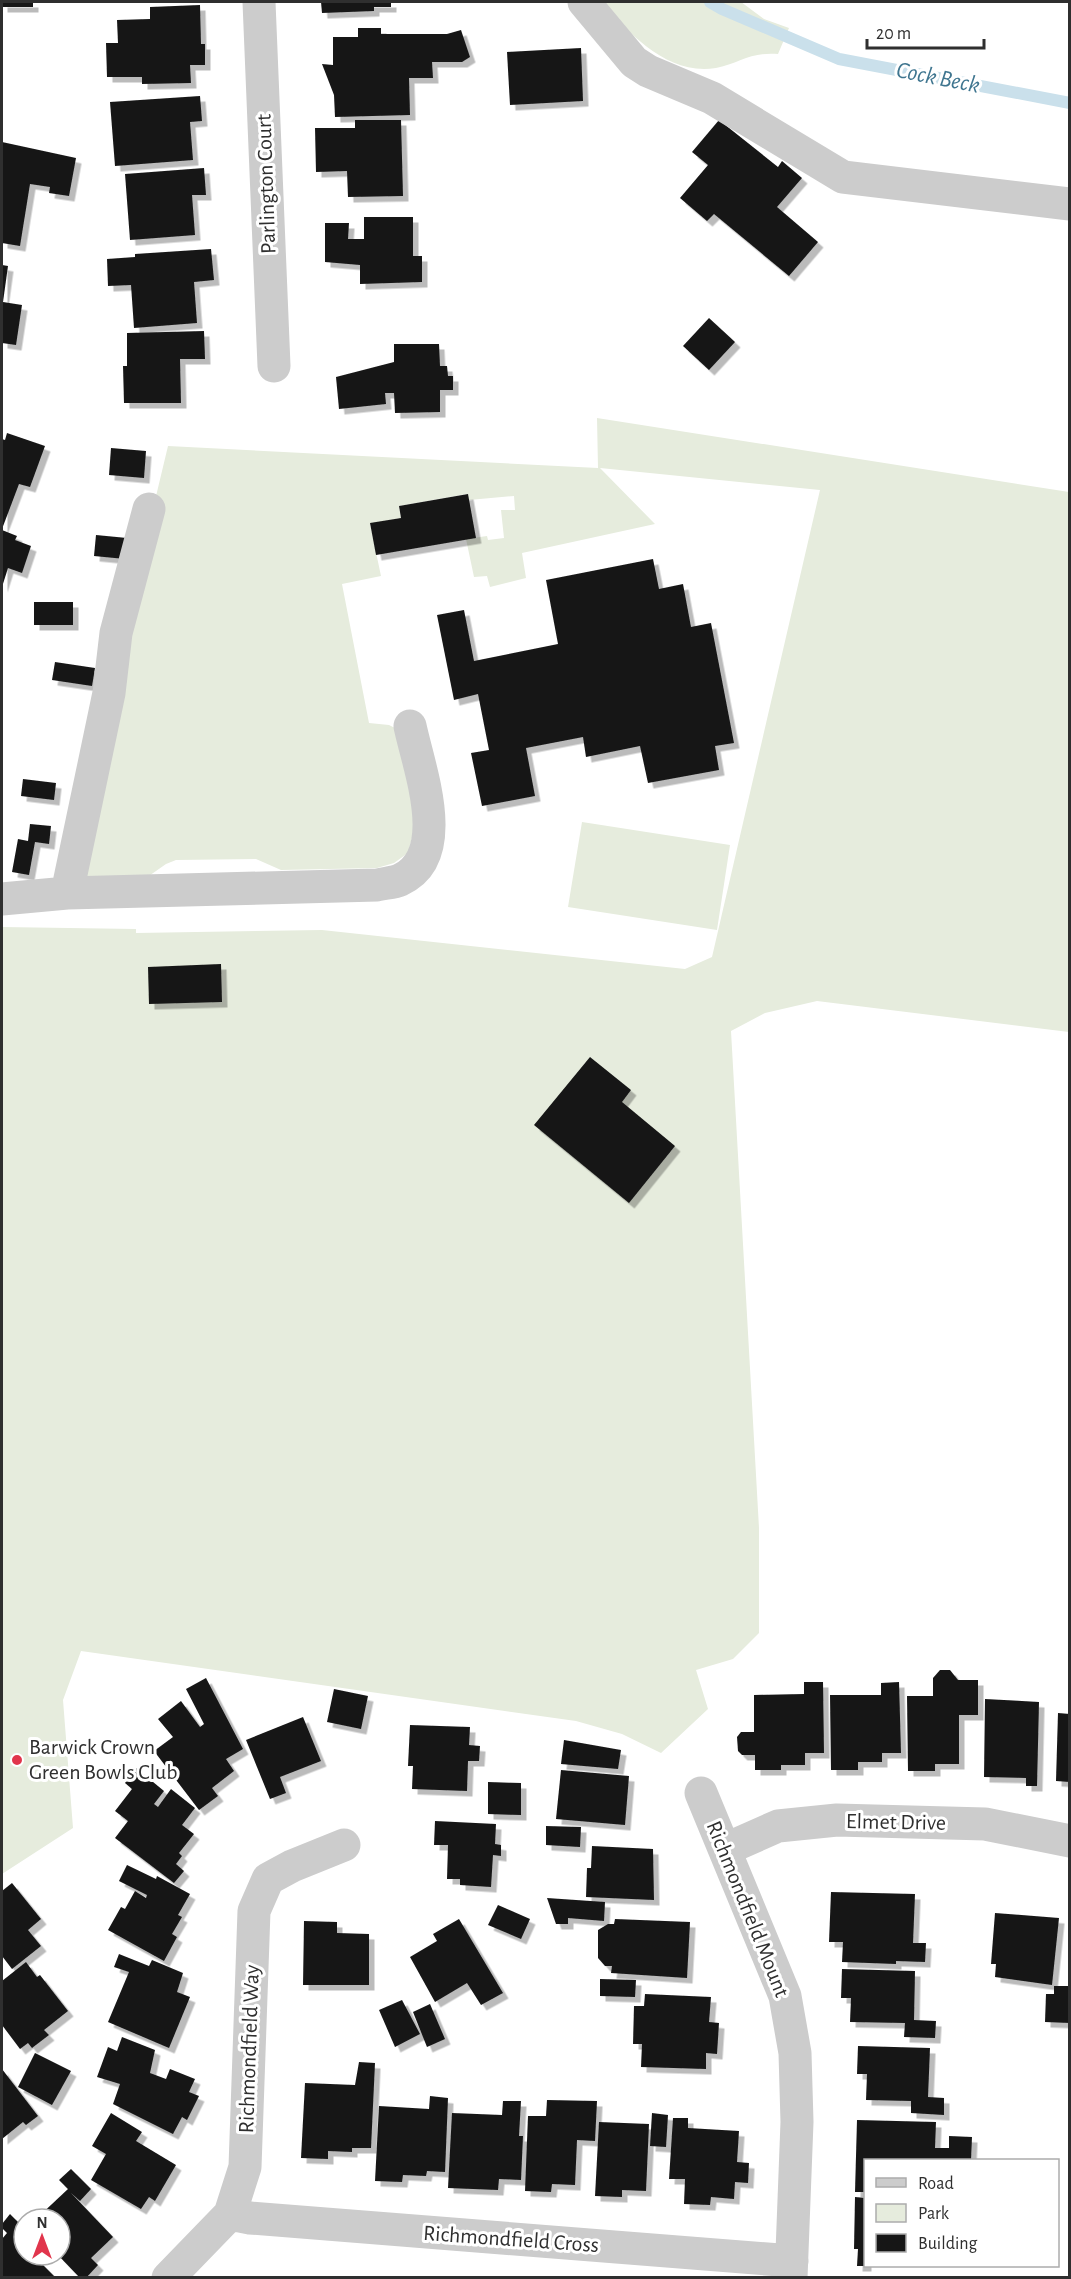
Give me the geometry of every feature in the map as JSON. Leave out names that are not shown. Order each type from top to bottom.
[{"type":"street","name":"Parlington Court","points":[[259,2],[274,366]]},
{"type":"street","points":[[584,2],[641,66],[674,84],[712,98],[843,177],[1070,204]]},
{"type":"street","points":[[67,893],[109,693],[116,633],[149,509]]},
{"type":"street","points":[[2,899],[67,893],[377,885],[399,880],[418,866],[428,847],[430,820],[410,726]]},
{"type":"street","name":"Richmondfield Mount","points":[[701,1792],[786,1996],[795,2053],[797,2122],[792,2269]]},
{"type":"street","name":"Elmet Drive","points":[[726,1849],[778,1826],[837,1820],[984,1824],[1070,1841]]},
{"type":"street","name":"Richmondfield Way","points":[[168,2277],[230,2214],[245,2167],[254,1911],[268,1879],[292,1866],[351,1850]]},
{"type":"street","name":"Richmondfield Cross","points":[[230,2214],[250,2218],[792,2269]]},
{"type":"green space","points":[[600,2],[741,2],[764,19],[789,28],[778,54],[752,56],[725,66],[698,69],[666,59],[651,50]]},
{"type":"green space","points":[[597,418],[1069,492],[1069,1032],[817,1001],[765,1013],[731,1031],[759,1528],[759,1633],[733,1659],[696,1670],[708,1709],[661,1753],[622,1734],[576,1721],[81,1651],[63,1700],[73,1828],[2,1874],[2,927],[136,929],[136,933],[322,930],[685,969],[712,957],[820,490],[600,468],[655,524],[522,553],[526,578],[490,587],[487,576],[474,577],[466,539],[487,536],[488,540],[504,538],[501,510],[515,510],[514,496],[469,500],[467,494],[399,506],[401,518],[370,524],[381,576],[342,584],[369,723],[389,725],[401,731],[417,818],[408,853],[394,863],[377,868],[281,870],[256,859],[176,860],[146,878],[77,879],[109,693],[168,446],[598,468]]},
{"type":"green space","points":[[582,822],[730,845],[717,930],[568,907]]},
{"type":"building","points":[[2,2],[33,2],[33,7],[2,7]]},
{"type":"building","points":[[321,2],[391,2],[391,7],[374,7],[374,11],[322,13]]},
{"type":"building","points":[[200,5],[201,44],[205,44],[205,65],[190,65],[191,83],[142,84],[142,77],[107,77],[106,43],[118,43],[117,20],[150,19],[150,7]]},
{"type":"building","points":[[358,28],[381,28],[381,34],[447,34],[461,30],[470,57],[462,62],[432,62],[433,78],[409,78],[410,115],[335,117],[334,95],[322,64],[333,65],[333,37],[358,37]]},
{"type":"building","points":[[581,48],[583,101],[510,105],[507,52]]},
{"type":"building","points":[[200,96],[202,121],[190,122],[193,160],[115,166],[110,102]]},
{"type":"building","points":[[355,120],[401,120],[403,196],[348,197],[347,171],[316,172],[315,128],[355,128]]},
{"type":"building","points":[[719,120],[778,167],[782,161],[802,178],[777,207],[818,242],[789,276],[714,214],[707,221],[680,198],[708,165],[692,152]]},
{"type":"building","points":[[2,142],[76,158],[69,196],[49,193],[50,187],[30,184],[20,246],[2,243]]},
{"type":"building","points":[[204,168],[206,195],[192,195],[195,235],[130,240],[125,174]]},
{"type":"building","points":[[364,217],[413,217],[413,256],[422,256],[422,282],[360,284],[360,265],[325,262],[325,223],[349,223],[348,239],[364,239]]},
{"type":"building","points":[[211,249],[214,280],[194,282],[197,323],[134,328],[131,285],[108,286],[107,259],[135,257],[135,254]]},
{"type":"building","points":[[2,265],[8,266],[3,302],[22,305],[16,345],[2,343]]},
{"type":"building","points":[[709,318],[735,342],[709,370],[683,346]]},
{"type":"building","points":[[204,331],[205,359],[180,359],[181,403],[124,403],[123,366],[127,366],[127,333]]},
{"type":"building","points":[[394,344],[439,344],[440,366],[447,366],[448,376],[453,376],[453,390],[440,390],[440,412],[395,413],[394,393],[385,393],[386,404],[339,409],[336,377],[394,362]]},
{"type":"building","points":[[7,433],[45,446],[30,487],[19,484],[2,529],[2,439],[5,440]]},
{"type":"building","points":[[111,448],[146,451],[144,478],[109,475]]},
{"type":"building","points":[[468,494],[476,538],[376,555],[370,523],[401,518],[399,506]]},
{"type":"building","points":[[2,530],[17,536],[15,540],[31,546],[22,573],[8,568],[2,587]]},
{"type":"building","points":[[96,535],[127,538],[125,559],[94,556]]},
{"type":"building","points":[[653,559],[659,589],[683,584],[691,627],[711,623],[734,743],[715,746],[719,770],[648,783],[640,746],[586,757],[583,737],[526,748],[535,796],[482,806],[471,753],[489,750],[478,694],[454,700],[437,615],[464,610],[474,661],[558,644],[546,580]]},
{"type":"building","points":[[34,602],[73,602],[73,625],[34,625]]},
{"type":"building","points":[[55,662],[95,668],[92,686],[52,680]]},
{"type":"building","points":[[23,779],[56,783],[54,800],[21,796]]},
{"type":"building","points":[[30,824],[51,826],[49,844],[35,842],[29,875],[12,872],[18,839],[28,841]]},
{"type":"building","points":[[221,964],[222,1002],[149,1004],[148,967]]},
{"type":"building","points":[[590,1057],[631,1090],[622,1102],[675,1146],[629,1203],[534,1125]]},
{"type":"building","points":[[940,1670],[950,1670],[958,1680],[978,1680],[978,1715],[959,1715],[959,1764],[935,1764],[935,1771],[908,1771],[907,1696],[933,1696],[933,1678]]},
{"type":"building","points":[[206,1678],[243,1749],[226,1759],[234,1771],[212,1788],[218,1796],[199,1810],[154,1751],[173,1737],[158,1719],[181,1701],[200,1727],[204,1724],[186,1689]]},
{"type":"building","points":[[804,1682],[823,1682],[824,1753],[805,1753],[805,1765],[781,1765],[781,1770],[755,1770],[755,1755],[742,1755],[738,1751],[737,1737],[741,1732],[754,1732],[754,1695],[804,1694]]},
{"type":"building","points":[[899,1682],[901,1753],[882,1753],[882,1762],[858,1762],[858,1770],[831,1770],[830,1695],[881,1695],[881,1683]]},
{"type":"building","points":[[334,1689],[368,1696],[361,1729],[327,1722]]},
{"type":"building","points":[[985,1699],[1039,1702],[1037,1786],[1026,1786],[1026,1778],[984,1777]]},
{"type":"building","points":[[1058,1713],[1070,1714],[1070,1782],[1056,1781]]},
{"type":"building","points":[[303,1717],[321,1761],[280,1777],[286,1793],[270,1799],[246,1740]]},
{"type":"building","points":[[410,1725],[470,1727],[469,1745],[480,1746],[479,1761],[468,1761],[467,1791],[412,1789],[413,1766],[408,1766]]},
{"type":"building","points":[[564,1740],[621,1750],[618,1769],[561,1764]]},
{"type":"building","points":[[136,1768],[164,1791],[154,1804],[158,1807],[171,1789],[195,1808],[182,1825],[194,1834],[179,1853],[182,1856],[176,1864],[184,1871],[174,1883],[115,1838],[128,1821],[115,1811],[132,1789],[125,1783]]},
{"type":"building","points":[[561,1770],[629,1776],[625,1825],[556,1819]]},
{"type":"building","points":[[488,1782],[521,1783],[521,1815],[488,1814]]},
{"type":"building","points":[[435,1821],[496,1824],[495,1844],[501,1845],[501,1856],[493,1855],[491,1887],[460,1885],[460,1879],[447,1879],[448,1845],[434,1845]]},
{"type":"building","points":[[546,1826],[581,1827],[580,1847],[546,1845]]},
{"type":"building","points":[[592,1846],[653,1849],[654,1900],[586,1897],[587,1868],[591,1868]]},
{"type":"building","points":[[127,1865],[156,1879],[157,1876],[190,1894],[178,1915],[182,1917],[172,1934],[177,1937],[164,1961],[108,1930],[121,1907],[125,1909],[135,1891],[146,1898],[147,1895],[119,1881]]},
{"type":"building","points":[[12,1883],[41,1919],[28,1930],[41,1946],[12,1969],[2,1956],[2,1891]]},
{"type":"building","points":[[831,1892],[915,1894],[913,1943],[926,1943],[925,1962],[896,1961],[896,1964],[842,1962],[843,1942],[829,1942]]},
{"type":"building","points":[[547,1898],[605,1902],[604,1921],[568,1918],[568,1924],[556,1924]]},
{"type":"building","points":[[498,1905],[530,1919],[521,1939],[488,1925]]},
{"type":"building","points":[[995,1913],[1059,1918],[1052,1985],[995,1977],[996,1964],[991,1964]]},
{"type":"building","points":[[459,1919],[503,1993],[481,2005],[467,1983],[435,2002],[410,1957],[437,1941],[433,1934]]},
{"type":"building","points":[[615,1919],[690,1922],[687,1978],[611,1973],[612,1966],[605,1966],[598,1958],[598,1930],[608,1924],[614,1924]]},
{"type":"building","points":[[304,1921],[337,1922],[337,1933],[369,1934],[369,1985],[303,1985]]},
{"type":"building","points":[[119,1954],[149,1966],[152,1960],[183,1973],[177,1992],[190,1997],[169,2048],[108,2022],[129,1972],[114,1967]]},
{"type":"building","points":[[26,1962],[37,1977],[40,1975],[68,2011],[44,2030],[49,2035],[32,2048],[28,2043],[20,2049],[2,2025],[2,1981]]},
{"type":"building","points":[[842,1969],[915,1971],[914,2020],[936,2021],[935,2038],[904,2037],[905,2023],[850,2022],[851,1998],[841,1998]]},
{"type":"building","points":[[600,1979],[636,1980],[635,1997],[600,1996]]},
{"type":"building","points":[[1054,1986],[1070,1986],[1070,2023],[1045,2022],[1046,1994],[1054,1994]]},
{"type":"building","points":[[645,1994],[711,1997],[709,2022],[719,2023],[717,2054],[706,2053],[706,2069],[641,2067],[642,2044],[633,2044],[634,2006],[644,2006]]},
{"type":"building","points":[[402,2000],[420,2034],[395,2047],[379,2010]]},
{"type":"building","points":[[430,2004],[445,2039],[427,2047],[413,2012]]},
{"type":"building","points":[[122,2037],[155,2050],[150,2073],[166,2079],[170,2069],[195,2079],[189,2092],[199,2096],[187,2120],[182,2117],[173,2134],[113,2104],[120,2084],[97,2077],[108,2047],[117,2051]]},
{"type":"building","points":[[858,2046],[930,2048],[928,2097],[944,2098],[944,2115],[911,2113],[911,2101],[866,2100],[867,2074],[857,2074]]},
{"type":"building","points":[[35,2053],[71,2071],[52,2105],[18,2087]]},
{"type":"building","points":[[359,2062],[375,2063],[371,2148],[352,2148],[352,2152],[328,2151],[328,2159],[301,2158],[305,2083],[355,2085]]},
{"type":"building","points":[[2,2069],[38,2116],[26,2125],[23,2122],[2,2139]]},
{"type":"building","points":[[430,2096],[448,2098],[445,2172],[427,2171],[426,2176],[403,2175],[402,2182],[375,2181],[379,2106],[429,2109]]},
{"type":"building","points":[[547,2100],[597,2101],[595,2141],[577,2140],[575,2185],[552,2184],[551,2192],[525,2191],[528,2116],[546,2116]]},
{"type":"building","points":[[503,2101],[521,2101],[519,2136],[523,2136],[521,2180],[499,2179],[498,2190],[448,2188],[452,2113],[502,2115]]},
{"type":"building","points":[[111,2113],[142,2132],[136,2141],[176,2165],[155,2201],[149,2197],[141,2209],[91,2180],[106,2154],[92,2146]]},
{"type":"building","points":[[652,2113],[668,2115],[666,2147],[650,2146]]},
{"type":"building","points":[[673,2118],[688,2118],[688,2128],[739,2131],[737,2162],[749,2163],[748,2183],[735,2182],[734,2199],[711,2197],[710,2205],[684,2204],[685,2179],[669,2179]]},
{"type":"building","points":[[857,2120],[936,2122],[935,2148],[949,2148],[949,2136],[972,2137],[971,2159],[864,2159],[864,2192],[855,2192]]},
{"type":"building","points":[[599,2122],[649,2124],[646,2191],[622,2190],[622,2197],[595,2196]]},
{"type":"building","points":[[71,2169],[91,2189],[80,2201],[71,2193],[113,2237],[91,2258],[98,2265],[86,2278],[80,2278],[69,2267],[72,2267],[72,2207],[49,2207],[68,2189],[59,2180]]},
{"type":"building","points":[[855,2197],[864,2198],[864,2266],[857,2266],[858,2249],[854,2249]]},
{"type":"building","points":[[10,2214],[12,2216],[12,2267],[45,2267],[56,2278],[2,2278],[2,2239],[7,2233],[2,2228],[2,2224]]},
{"type":"waterway","name":"Cock Beck","points":[[710,2],[839,59],[1070,103]]},
{"type":"place","name":"Barwick Crown Green Bowls Club","points":[[17,1760]]}]
